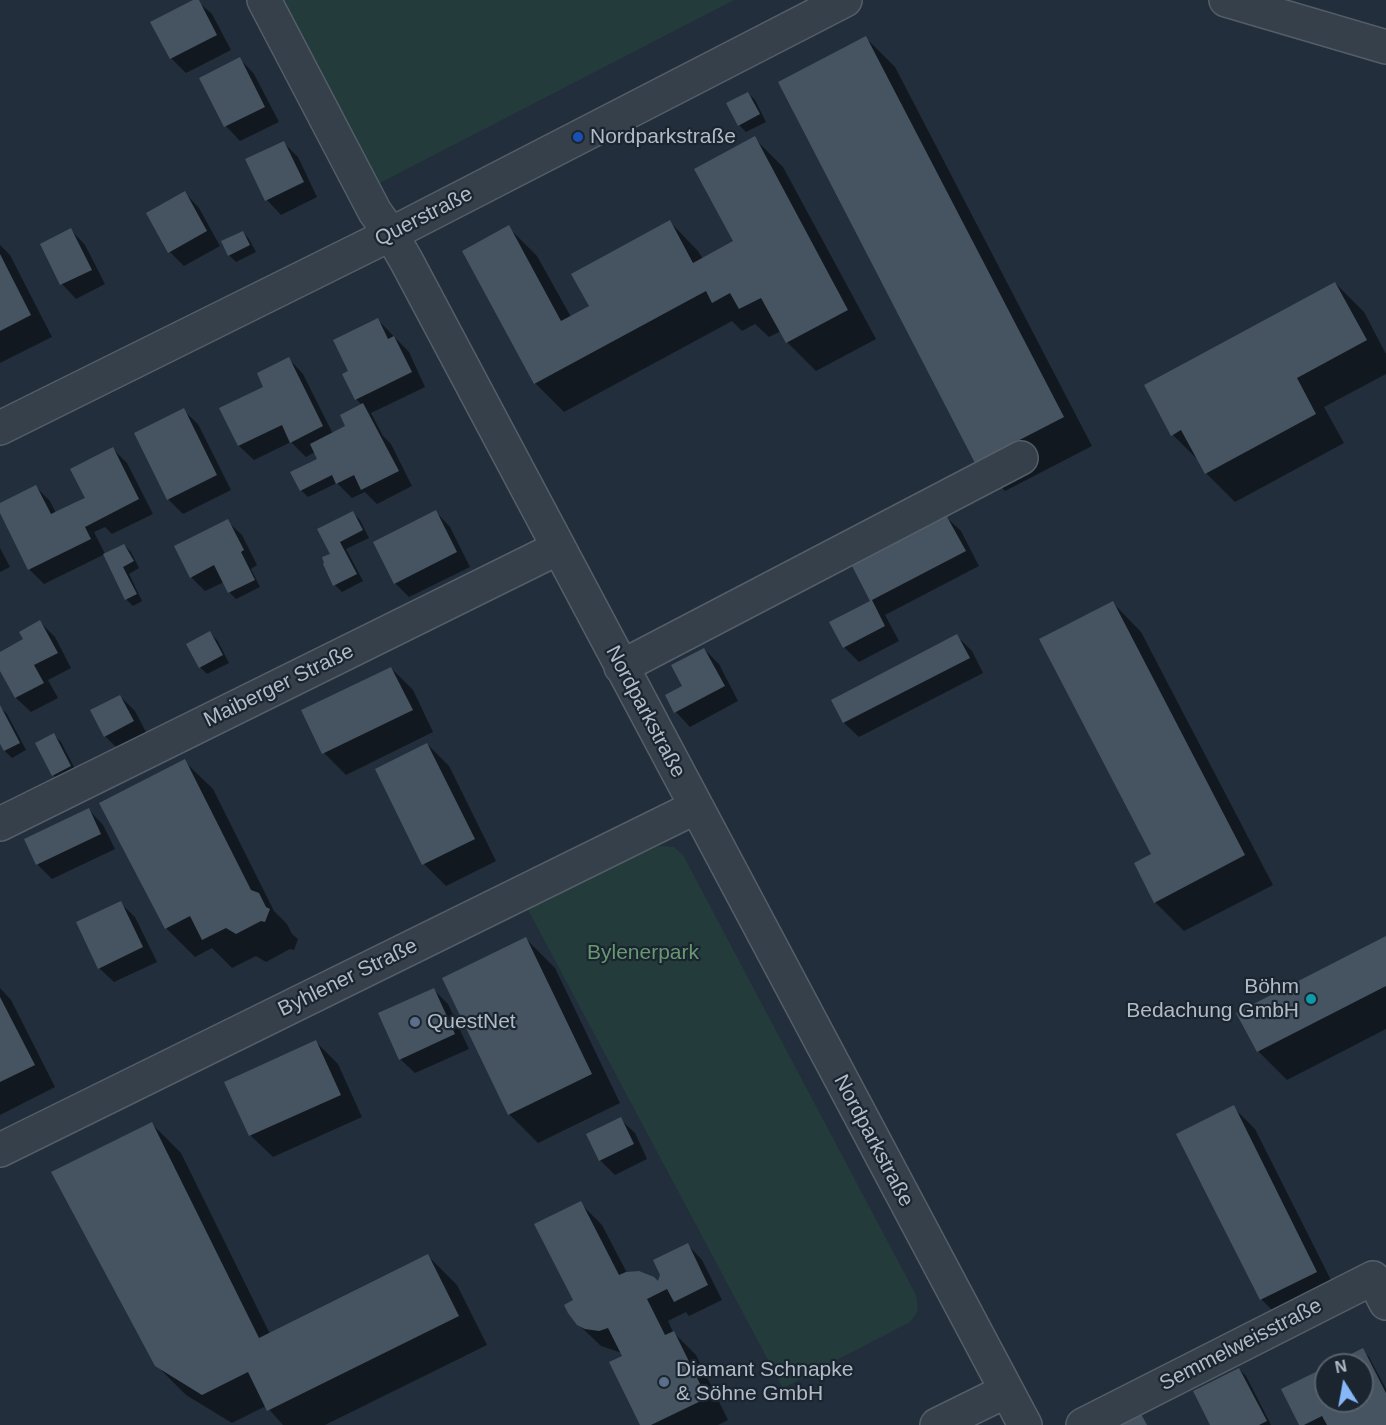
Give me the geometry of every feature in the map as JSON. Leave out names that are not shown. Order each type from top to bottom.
[{"type":"street","name":"Nordparkstraße","points":[[264,0],[375,212],[392,234],[1025,1425]]},
{"type":"street","name":"Querstraße","points":[[0,428],[392,234],[844,0]]},
{"type":"street","points":[[1226,0],[1386,47]]},
{"type":"street","points":[[621,667],[1021,458]]},
{"type":"street","name":"Maiberger Straße","points":[[0,824],[558,548]]},
{"type":"street","name":"Byhlener Straße","points":[[0,1150],[696,807]]},
{"type":"street","name":"Semmelweisstraße","points":[[1083,1425],[1373,1278],[1386,1303]]},
{"type":"street","points":[[937,1425],[1006,1391]]},
{"type":"green space","points":[[280,0],[734,0],[376,185]]},
{"type":"green space","name":"Bylenerpark","points":[[659,846],[674,847],[683,855],[916,1295],[918,1311],[910,1322],[783,1388],[526,906]]},
{"type":"building","points":[[193,0],[199,0],[217,35],[170,59],[150,22]]},
{"type":"building","points":[[866,36],[1064,417],[975,463],[778,82]]},
{"type":"building","points":[[240,57],[265,107],[224,127],[199,78]]},
{"type":"building","points":[[748,92],[760,114],[738,126],[726,103]]},
{"type":"building","points":[[755,136],[848,310],[786,343],[761,298],[739,309],[730,293],[712,303],[706,291],[534,384],[462,251],[509,225],[561,321],[589,306],[571,274],[670,220],[693,263],[733,241],[694,169]]},
{"type":"building","points":[[284,141],[304,182],[265,201],[245,159]]},
{"type":"building","points":[[185,191],[207,231],[168,253],[146,213]]},
{"type":"building","points":[[71,228],[92,270],[60,285],[40,244]]},
{"type":"building","points":[[243,231],[250,245],[228,256],[221,241]]},
{"type":"building","points":[[0,254],[31,315],[0,331]]},
{"type":"building","points":[[1335,282],[1367,340],[1297,378],[1316,414],[1205,474],[1181,430],[1171,436],[1144,385]]},
{"type":"building","points":[[378,318],[388,339],[394,336],[412,372],[355,400],[342,374],[348,371],[333,340]]},
{"type":"building","points":[[289,357],[323,426],[290,443],[282,425],[238,446],[219,408],[263,387],[257,373]]},
{"type":"building","points":[[363,403],[399,471],[361,490],[354,475],[336,484],[332,475],[300,491],[290,472],[317,459],[310,444],[345,426],[340,415]]},
{"type":"building","points":[[184,408],[217,475],[167,500],[134,433]]},
{"type":"building","points":[[113,447],[139,499],[85,527],[91,539],[28,570],[0,513],[0,503],[36,485],[51,514],[85,498],[70,469]]},
{"type":"building","points":[[436,510],[457,552],[394,584],[373,542]]},
{"type":"building","points":[[353,511],[363,530],[340,542],[357,574],[333,586],[322,557],[330,554],[317,529]]},
{"type":"building","points":[[946,515],[966,551],[872,600],[885,626],[843,648],[829,622],[870,601],[851,564]]},
{"type":"building","points":[[228,519],[244,550],[241,552],[255,580],[228,593],[214,565],[190,578],[174,546]]},
{"type":"building","points":[[124,544],[134,561],[123,567],[137,594],[125,600],[103,554]]},
{"type":"building","points":[[1113,601],[1245,855],[1154,903],[1134,863],[1151,854],[1039,639]]},
{"type":"building","points":[[40,620],[58,653],[34,665],[44,683],[15,698],[0,671],[0,652],[23,639],[19,632]]},
{"type":"building","points":[[210,631],[223,655],[199,668],[186,644]]},
{"type":"building","points":[[957,634],[970,658],[843,723],[831,700]]},
{"type":"building","points":[[704,648],[725,686],[674,713],[665,695],[682,686],[671,665]]},
{"type":"building","points":[[391,667],[413,710],[322,754],[301,710]]},
{"type":"building","points":[[120,695],[134,721],[104,737],[90,710]]},
{"type":"building","points":[[0,705],[20,743],[4,751],[0,744]]},
{"type":"building","points":[[54,733],[71,766],[52,776],[35,743]]},
{"type":"building","points":[[427,743],[475,839],[422,865],[375,769]]},
{"type":"building","points":[[185,759],[251,890],[259,893],[266,907],[270,909],[265,922],[261,921],[236,934],[226,928],[202,940],[190,916],[165,929],[99,803]]},
{"type":"building","points":[[89,808],[101,834],[36,865],[24,839]]},
{"type":"building","points":[[121,901],[143,947],[98,969],[76,922]]},
{"type":"building","name":"Böhm Bedachung GmbH","points":[[1386,936],[1386,986],[1257,1052],[1236,1013]]},
{"type":"building","points":[[526,937],[592,1074],[508,1115],[442,978]]},
{"type":"building","points":[[434,988],[455,1034],[399,1060],[378,1013]]},
{"type":"building","points":[[0,997],[35,1065],[0,1082]]},
{"type":"building","points":[[316,1040],[341,1095],[249,1136],[224,1082]]},
{"type":"building","points":[[1234,1105],[1317,1272],[1260,1300],[1176,1134]]},
{"type":"building","points":[[621,1117],[634,1144],[599,1161],[586,1134]]},
{"type":"building","points":[[152,1122],[259,1338],[428,1254],[459,1316],[267,1411],[248,1372],[202,1395],[155,1366],[51,1172]]},
{"type":"building","points":[[581,1201],[619,1275],[639,1271],[658,1281],[660,1275],[653,1260],[688,1243],[708,1285],[674,1302],[667,1289],[647,1299],[665,1335],[674,1331],[707,1398],[651,1425],[640,1425],[609,1362],[622,1356],[608,1328],[599,1331],[585,1329],[577,1325],[568,1313],[564,1305],[573,1300],[534,1224]]},
{"type":"building","points":[[1363,1348],[1366,1353],[1353,1353]]},
{"type":"building","points":[[1239,1368],[1267,1421],[1259,1425],[1210,1425],[1193,1391]]},
{"type":"building","points":[[1374,1370],[1386,1393],[1386,1425],[1327,1425],[1322,1416],[1304,1425],[1299,1425],[1281,1389],[1314,1373],[1314,1413],[1374,1413]]},
{"type":"building","points":[[1141,1414],[1147,1425],[1121,1425]]},
{"type":"place","name":"Nordparkstraße","points":[[578,137]]},
{"type":"place","name":"Böhm Bedachung GmbH","points":[[1311,999]]},
{"type":"place","name":"QuestNet","points":[[415,1022]]},
{"type":"place","name":"Diamant Schnapke & Söhne GmbH","points":[[664,1382]]}]
